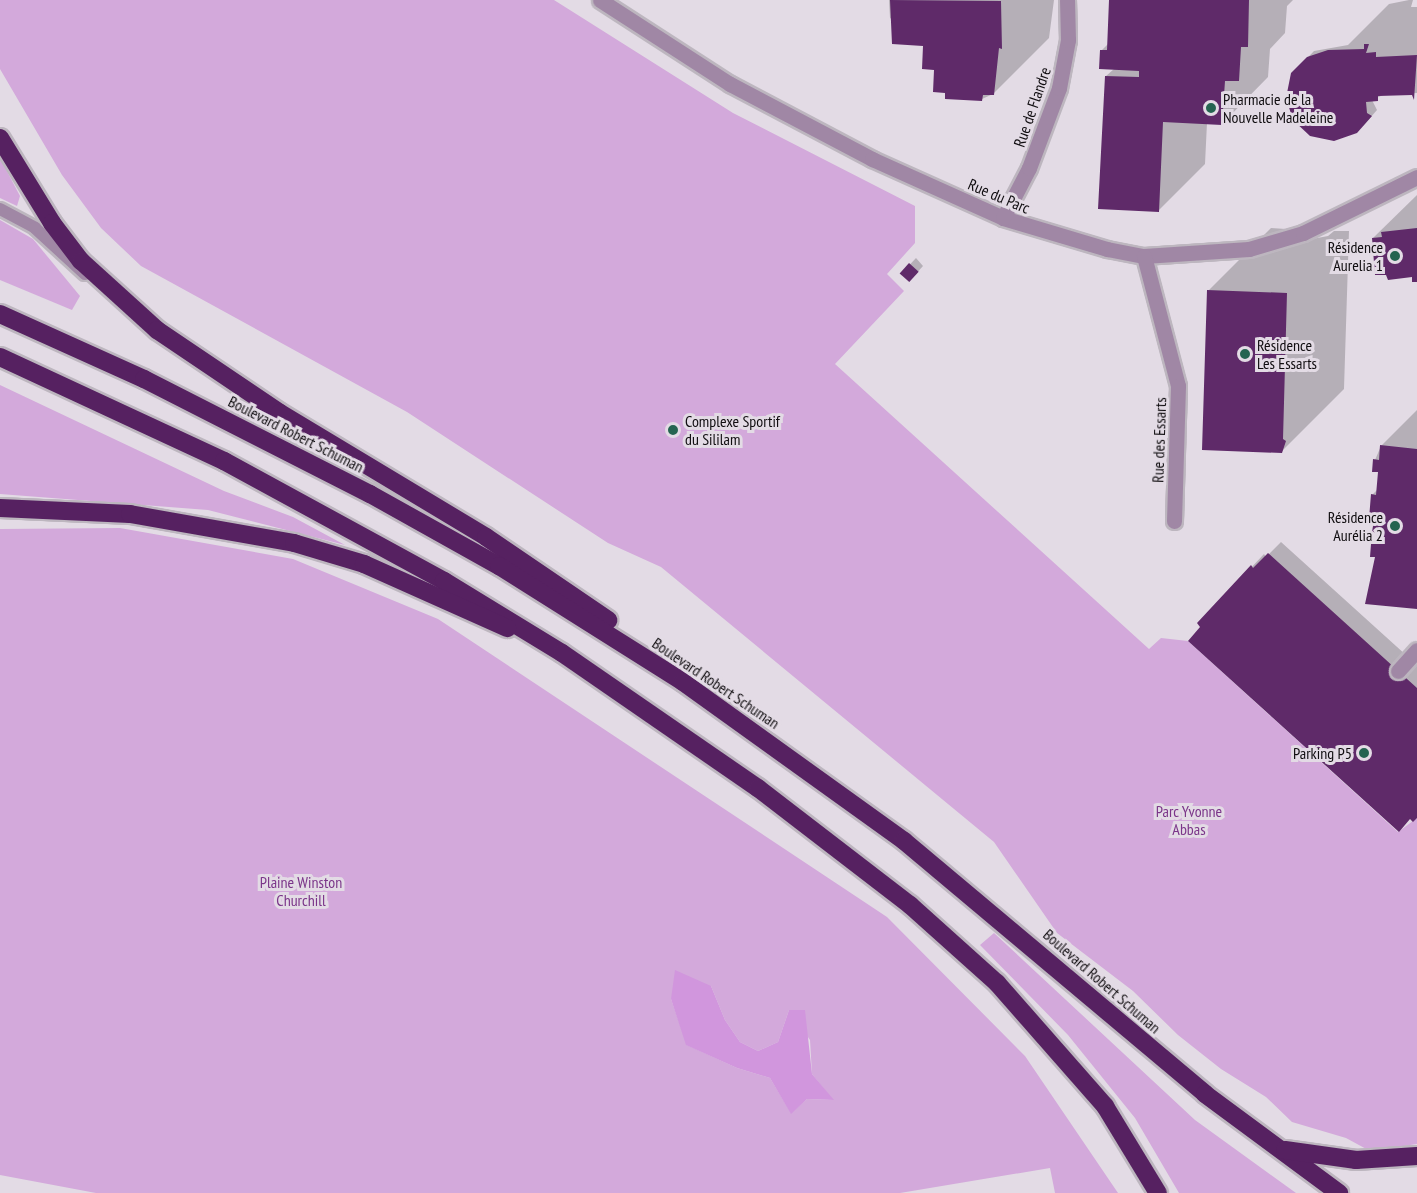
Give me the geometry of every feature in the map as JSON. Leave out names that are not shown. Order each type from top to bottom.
[{"type":"highway","points":[[0,138],[52,224],[81,261],[118,298],[208,367],[535,569],[603,617],[683,682]]},
{"type":"highway","name":"Boulevard Robert Schuman","points":[[0,314],[144,379],[370,494],[499,566],[683,682],[944,872],[1182,1076],[1339,1193]]},
{"type":"highway","points":[[0,357],[88,395],[263,481],[454,586],[562,653],[820,833],[910,905],[997,983],[1105,1106],[1158,1193]]},
{"type":"highway","points":[[0,508],[141,516],[304,545],[364,564],[562,653]]},
{"type":"highway","points":[[1277,1148],[1356,1160],[1417,1156]]},
{"type":"street","name":"Rue du Parc","points":[[600,0],[730,84],[790,117],[1003,218],[1057,236],[1144,256],[1216,254],[1287,240],[1417,177]]},
{"type":"street","name":"Rue de Flandre","points":[[1003,218],[1029,168],[1059,88],[1068,40],[1067,0]]},
{"type":"street","name":"Rue des Essarts","points":[[1144,256],[1178,386],[1174,521]]},
{"type":"street","points":[[1398,671],[1417,650]]},
{"type":"lane","points":[[0,209],[34,228],[72,264],[118,298]]},
{"type":"green space","name":"Complexe Sportif du Sililam","points":[[0,0],[554,0],[733,113],[915,206],[915,243],[887,274],[904,291],[835,364],[1149,649],[1161,638],[1188,641],[1398,832],[1417,818],[1417,1144],[1370,1151],[1346,1138],[1292,1122],[1266,1097],[1221,1069],[1178,1035],[1133,991],[1057,933],[994,842],[661,567],[608,543],[407,412],[141,266],[101,228],[62,175],[0,69]]},
{"type":"green space","points":[[0,158],[20,196],[17,206],[0,198]]},
{"type":"green space","points":[[0,220],[33,239],[80,296],[72,310],[0,280]]},
{"type":"green space","points":[[0,385],[224,491],[293,517],[345,545],[208,510],[0,494]]},
{"type":"green space","name":"Plaine Winston Churchill","points":[[120,528],[293,559],[438,619],[887,917],[1025,1056],[1118,1193],[1055,1193],[1050,1168],[900,1193],[96,1193],[0,1175],[0,529]],"holes":[[[711,986],[725,1020],[740,1042],[758,1051],[778,1042],[789,1010],[810,1040],[812,1074],[833,1100],[807,1099],[791,1113],[770,1078],[737,1068],[687,1045],[671,999]]]},
{"type":"green space","points":[[994,933],[1195,1120],[1296,1193],[1179,1193],[1135,1118],[1068,1035],[980,945]]},
{"type":"shaded area","points":[[675,970],[711,986],[725,1020],[740,1042],[758,1051],[778,1042],[789,1010],[805,1010],[812,1074],[834,1100],[807,1099],[791,1114],[770,1078],[737,1068],[686,1045],[671,999]]},
{"type":"building","points":[[890,0],[1001,1],[1002,49],[999,48],[994,95],[983,95],[982,101],[945,99],[945,93],[933,92],[934,70],[922,69],[923,46],[892,44]]},
{"type":"building","points":[[1109,0],[1249,0],[1248,47],[1241,47],[1239,81],[1225,81],[1222,125],[1163,122],[1159,212],[1098,209],[1105,76],[1139,77],[1139,71],[1099,69],[1100,50],[1107,50]]},
{"type":"building","points":[[1364,44],[1369,44],[1366,53],[1376,52],[1376,57],[1417,55],[1414,100],[1412,95],[1378,96],[1378,101],[1366,102],[1367,113],[1372,116],[1357,133],[1334,141],[1310,136],[1293,120],[1286,98],[1291,73],[1307,57],[1328,50],[1364,49]]},
{"type":"building","name":"Résidence Aurelia 1","points":[[1417,228],[1417,282],[1412,282],[1412,277],[1388,280],[1386,275],[1375,275],[1372,238],[1382,237],[1381,232]]},
{"type":"building","points":[[909,263],[919,272],[909,282],[900,273]]},
{"type":"building","name":"Résidence Les Essarts","points":[[1207,290],[1287,293],[1283,439],[1286,441],[1282,453],[1202,450]]},
{"type":"building","name":"Résidence Aurélia 2","points":[[1380,445],[1417,449],[1417,609],[1365,604],[1375,557],[1370,557],[1371,544],[1376,544],[1377,533],[1372,532],[1374,520],[1369,519],[1371,494],[1376,495],[1378,472],[1372,472],[1373,459],[1379,460]]},
{"type":"building","name":"Parking P5","points":[[1268,553],[1417,688],[1417,818],[1413,822],[1410,819],[1399,832],[1188,641],[1200,627],[1197,623],[1251,565],[1253,568]]},
{"type":"place","name":"Pharmacie de la Nouvelle Madeleine","points":[[1211,108]]},
{"type":"place","name":"Résidence Aurelia 1","points":[[1395,256]]},
{"type":"place","name":"Résidence Les Essarts","points":[[1245,354]]},
{"type":"place","name":"Complexe Sportif du Sililam","points":[[673,430]]},
{"type":"place","name":"Résidence Aurélia 2","points":[[1395,526]]},
{"type":"place","name":"Parking P5","points":[[1364,753]]},
{"type":"park label","name":"Parc Yvonne Abbas","points":[[1189,820]]}]
